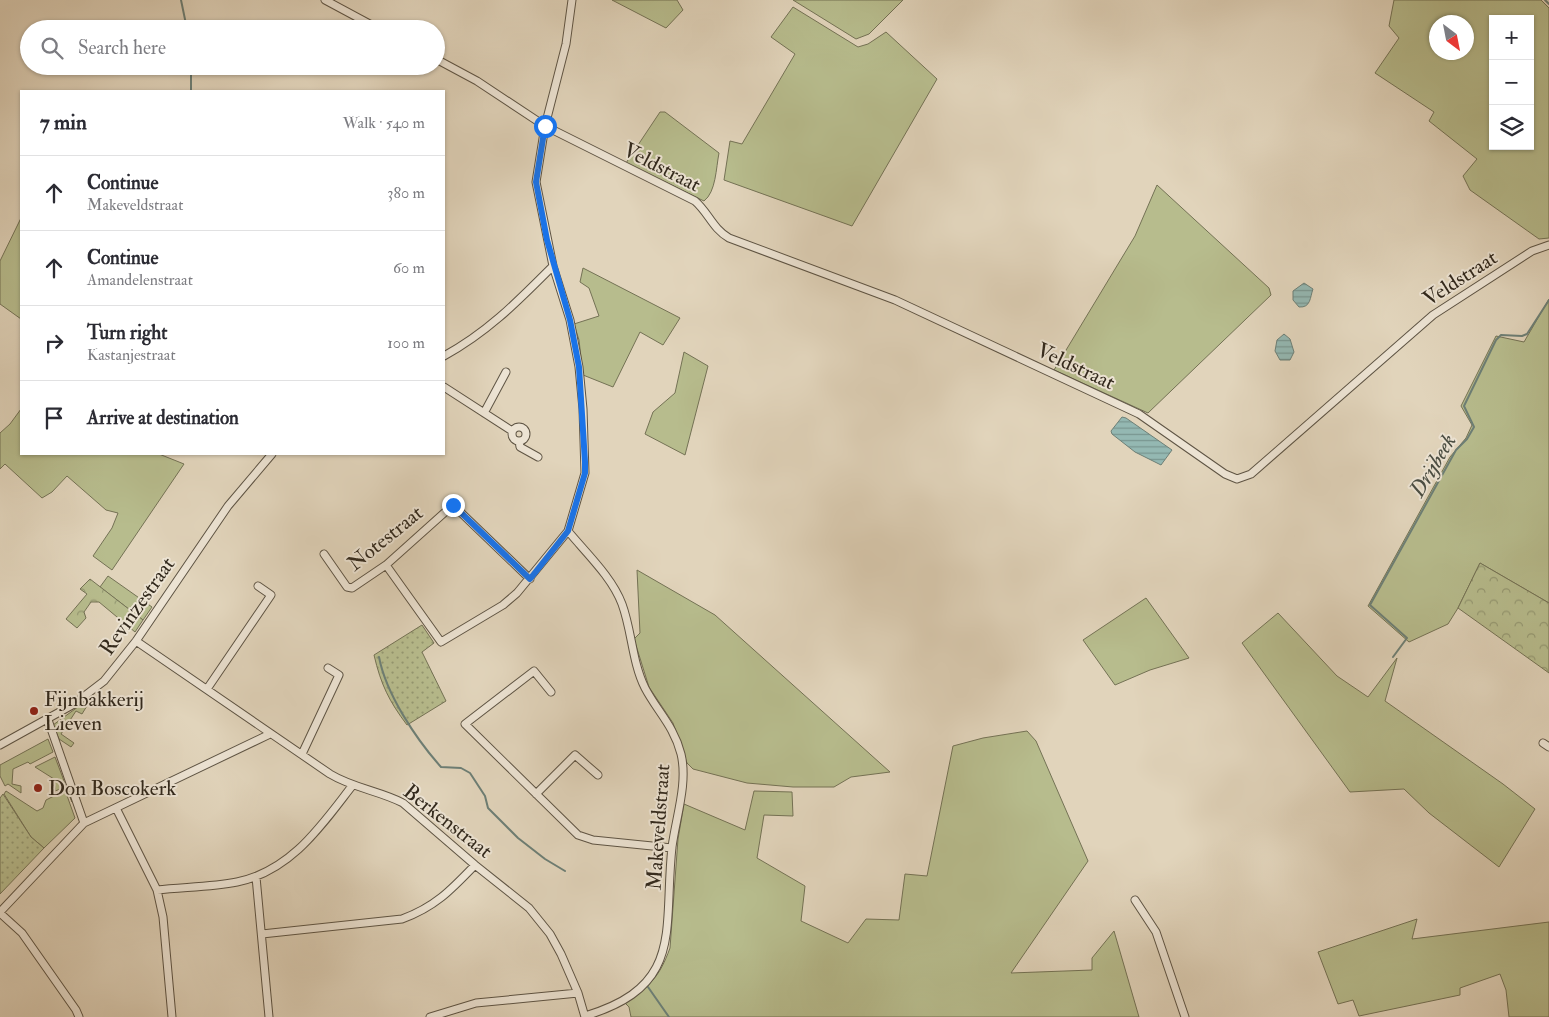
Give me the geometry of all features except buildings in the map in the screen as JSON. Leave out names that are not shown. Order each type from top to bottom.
[{"type":"street","points":[[325,0],[362,20]]},
{"type":"street","points":[[386,565],[441,642],[502,605],[530,579],[568,531],[585,473],[583,409],[579,367],[570,320],[553,266],[536,182],[545,126],[566,44],[572,0]]},
{"type":"street","points":[[445,64],[476,80],[545,126]]},
{"type":"street","name":"Veldstraat","points":[[545,126],[695,201],[704,210],[717,230],[729,238],[895,300],[1139,414],[1220,470],[1237,479],[1251,474],[1433,315],[1532,251],[1549,245]]},
{"type":"street","points":[[445,355],[468,343],[497,321],[553,266]]},
{"type":"street","points":[[484,413],[506,372]]},
{"type":"street","points":[[445,388],[512,430]]},
{"type":"street","points":[[512,430],[518,427],[525,430],[524,439],[519,441]]},
{"type":"street","points":[[512,430],[512,436],[519,441],[520,447],[538,457]]},
{"type":"street","name":"Revinzestraat","points":[[0,745],[74,704],[104,681],[136,641],[228,506],[271,455]]},
{"type":"street","name":"Notestraat","points":[[324,554],[347,587],[352,588],[386,565],[453,505],[530,579]]},
{"type":"street","name":"Makeveldstraat","points":[[568,531],[612,586],[621,602],[641,678],[646,690],[669,722],[681,753],[685,772],[672,848],[669,916],[665,946],[660,963],[652,976],[638,991],[602,1010],[585,1016]]},
{"type":"street","points":[[207,689],[271,595],[258,586]]},
{"type":"street","name":"Berkenstraat","points":[[136,641],[330,774],[352,786],[391,797],[403,804],[529,908],[550,934],[578,993],[585,1016]]},
{"type":"street","points":[[302,754],[338,675],[328,668]]},
{"type":"street","points":[[551,692],[534,671],[464,724],[578,835],[593,840],[672,848]]},
{"type":"street","points":[[48,720],[84,823]]},
{"type":"street","points":[[79,1017],[22,933],[0,912],[84,823],[270,734]]},
{"type":"street","points":[[536,794],[575,755],[598,775]]},
{"type":"street","points":[[157,890],[237,882],[256,877],[285,861],[300,849],[352,786]]},
{"type":"street","points":[[116,808],[157,890],[163,917],[172,1017]]},
{"type":"street","points":[[262,934],[402,919],[423,912],[442,898],[475,865]]},
{"type":"street","points":[[256,877],[269,1017]]},
{"type":"street","points":[[1135,900],[1156,932],[1185,1017]]},
{"type":"street","points":[[430,1017],[476,1003],[578,993]]},
{"type":"green space","points":[[612,0],[677,0],[683,10],[666,28]]},
{"type":"green space","points":[[793,0],[903,0],[869,34],[856,39]]},
{"type":"green space","points":[[1394,0],[1541,0],[1549,8],[1549,238],[1539,239],[1470,190],[1463,176],[1477,159],[1429,121],[1434,112],[1375,73],[1399,38],[1389,26]]},
{"type":"green space","points":[[793,7],[858,47],[868,44],[886,32],[937,79],[852,226],[724,180],[730,141],[742,144],[795,54],[771,37]]},
{"type":"green space","points":[[660,112],[665,112],[719,153],[713,186],[704,201],[626,163]]},
{"type":"green space","points":[[1157,185],[1269,288],[1271,295],[1148,413],[1054,370],[1135,236]]},
{"type":"green space","points":[[20,220],[20,318],[0,304],[0,261]]},
{"type":"green space","points":[[583,268],[680,318],[663,345],[640,332],[613,387],[583,375],[579,340],[574,324],[599,316],[589,288],[580,282]]},
{"type":"green space","points":[[1549,299],[1549,603],[1480,563],[1448,624],[1409,642],[1368,606],[1450,457],[1466,438],[1472,425],[1461,406],[1496,336],[1524,342]]},
{"type":"green space","points":[[684,352],[708,366],[685,455],[645,434],[653,412],[675,393]]},
{"type":"green space","points":[[20,410],[20,455],[162,455],[184,464],[112,570],[93,556],[112,528],[118,513],[106,510],[67,476],[52,492],[42,498],[5,464],[0,469],[0,433],[10,424]]},
{"type":"green space","points":[[1480,563],[1549,603],[1549,673],[1458,608]]},
{"type":"green space","points":[[637,570],[715,615],[890,772],[851,777],[834,787],[793,787],[747,783],[693,769],[687,763],[673,723],[649,687],[634,639],[640,633]]},
{"type":"green space","points":[[108,576],[152,607],[143,620],[100,587]]},
{"type":"green space","points":[[90,579],[143,620],[135,632],[99,602],[91,602],[84,612],[86,618],[77,628],[66,619],[87,594],[80,589]]},
{"type":"green space","points":[[1146,598],[1189,658],[1150,670],[1115,685],[1083,640]]},
{"type":"green space","points":[[1278,613],[1337,676],[1368,697],[1397,658],[1385,701],[1503,784],[1535,809],[1499,867],[1429,813],[1404,789],[1350,792],[1242,643]]},
{"type":"green space","points":[[422,625],[434,643],[422,652],[446,701],[407,725],[386,692],[374,655]]},
{"type":"green space","points":[[93,696],[82,714],[76,711],[61,734],[74,743],[71,747],[59,739],[53,725]]},
{"type":"green space","points":[[1027,731],[1036,741],[1088,861],[1011,973],[1092,970],[1092,958],[1114,931],[1139,1017],[631,1017],[629,1007],[624,1002],[641,991],[653,980],[662,967],[670,948],[678,839],[684,804],[745,830],[754,791],[792,792],[793,816],[764,815],[757,858],[805,886],[801,921],[848,943],[866,919],[899,920],[905,874],[927,876],[953,746],[983,738]]},
{"type":"green space","points":[[48,739],[53,752],[30,764],[28,762],[13,769],[12,784],[21,786],[21,793],[8,784],[5,786],[0,776],[0,765]]},
{"type":"green space","points":[[55,757],[72,802],[66,787],[55,791],[54,779],[35,767]]},
{"type":"green space","points":[[65,790],[75,818],[44,848],[31,837],[4,794],[6,791],[37,811],[43,808],[46,800],[56,795],[55,793]]},
{"type":"green space","points":[[3,794],[31,837],[44,848],[0,894],[0,798]]},
{"type":"green space","points":[[1417,919],[1412,939],[1549,922],[1549,1017],[1509,1017],[1506,990],[1500,974],[1460,988],[1460,995],[1359,1016],[1353,1000],[1338,1004],[1318,952]]},
{"type":"water","points":[[1304,283],[1313,289],[1308,304],[1299,307],[1293,300],[1293,291]]},
{"type":"water","points":[[1284,334],[1290,339],[1294,352],[1290,360],[1280,360],[1275,351],[1277,340]]},
{"type":"water","points":[[1122,417],[1172,450],[1161,465],[1135,452],[1112,434],[1111,431]]},
{"type":"waterway","points":[[181,0],[185,20]]},
{"type":"waterway","name":"Drijbeek","points":[[1545,0],[1549,4]]},
{"type":"waterway","points":[[191,75],[191,90]]},
{"type":"waterway","name":"Drijbeek","points":[[1393,657],[1407,638],[1370,605],[1456,450],[1467,439],[1474,427],[1464,406],[1496,340],[1501,335],[1522,336],[1527,334],[1549,300]]},
{"type":"waterway","points":[[379,657],[395,701],[412,730],[441,767],[461,768],[470,773],[485,796],[488,808],[518,838],[545,859],[565,871]]},
{"type":"waterway","points":[[648,987],[669,1017]]},
{"type":"place","name":"Fijnbakkerij Lieven","points":[[34,711]]},
{"type":"place","name":"Don Boscokerk","points":[[38,788]]},
{"type":"route","points":[[453,505],[530,579],[568,531],[585,473],[583,409],[579,367],[570,320],[553,266],[536,182],[545,126]]}]
